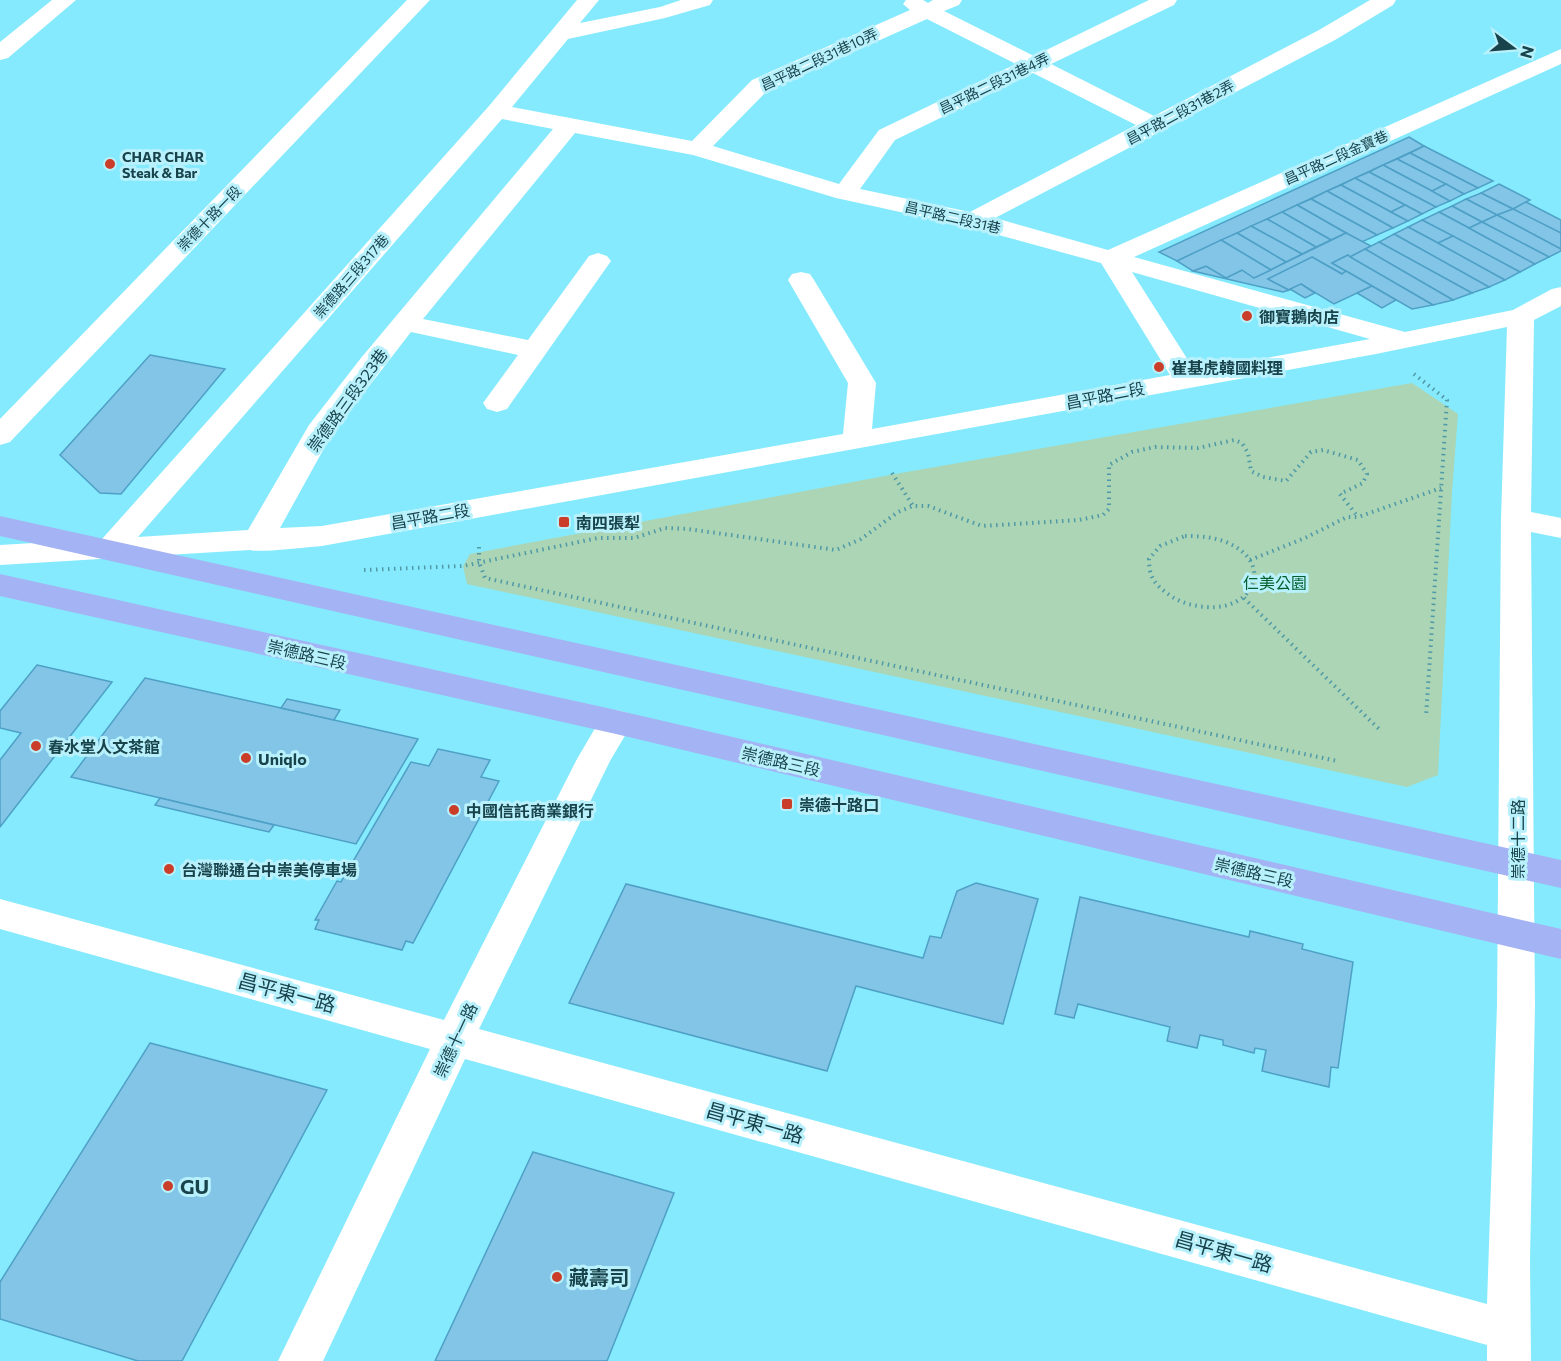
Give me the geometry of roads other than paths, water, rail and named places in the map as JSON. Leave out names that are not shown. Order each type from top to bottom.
[{"type":"main road","points":[[0,526],[1561,874]]},
{"type":"main road","name":"崇德路三段","points":[[0,585],[615,722],[1561,944]]},
{"type":"street","points":[[0,53],[65,0]]},
{"type":"street","name":"崇德十路一段","points":[[0,436],[419,0]]},
{"type":"street","name":"崇德路三段317巷","points":[[110,549],[497,111],[588,0]]},
{"type":"street","points":[[560,34],[655,15],[702,0]]},
{"type":"street","points":[[907,0],[1154,125]]},
{"type":"street","name":"昌平路二段31巷10弄","points":[[697,149],[760,85],[951,0]]},
{"type":"street","name":"昌平路二段31巷4弄","points":[[845,193],[887,135],[1166,0]]},
{"type":"street","name":"昌平路二段31巷2弄","points":[[974,220],[1327,35],[1384,0]]},
{"type":"street","name":"昌平路二段金寶巷","points":[[1110,258],[1561,56]]},
{"type":"street","name":"昌平路二段31巷","points":[[497,111],[697,149],[845,193],[974,220],[1405,340]]},
{"type":"street","name":"崇德路三段323巷","points":[[257,542],[319,431],[569,124]]},
{"type":"street","points":[[1110,258],[1186,379]]},
{"type":"street","points":[[497,403],[598,261]]},
{"type":"street","points":[[801,280],[862,383],[856,441]]},
{"type":"street","name":"昌平路二段","points":[[0,555],[257,542],[322,536],[1405,340],[1521,316],[1561,295]]},
{"type":"street","name":"崇德十二路","points":[[1510,1346],[1509,1261],[1517,865],[1516,519],[1521,316]]},
{"type":"street","points":[[405,323],[535,350]]},
{"type":"street","points":[[1516,519],[1561,528]]},
{"type":"street","name":"崇德十一路","points":[[300,1361],[455,1039],[594,759],[615,722]]},
{"type":"street","name":"昌平東一路","points":[[0,914],[455,1039],[1510,1346]]},
{"type":"place","name":"CHAR CHAR Steak & Bar","points":[[110,164]]},
{"type":"place","name":"御寶鵝肉店","points":[[1247,316]]},
{"type":"place","name":"崔基虎韓國料理","points":[[1159,367]]},
{"type":"place","name":"南四張犁","points":[[564,522]]},
{"type":"place","name":"春水堂人文茶館","points":[[36,746]]},
{"type":"place","name":"Uniqlo","points":[[246,758]]},
{"type":"place","name":"崇德十路口","points":[[787,804]]},
{"type":"place","name":"中國信託商業銀行","points":[[454,810]]},
{"type":"place","name":"台灣聯通台中崇美停車場","points":[[169,869]]},
{"type":"place","name":"GU","points":[[168,1186]]},
{"type":"place","name":"藏壽司","points":[[557,1277]]},
{"type":"park label","name":"仁美公園","points":[[1275,582]]}]
